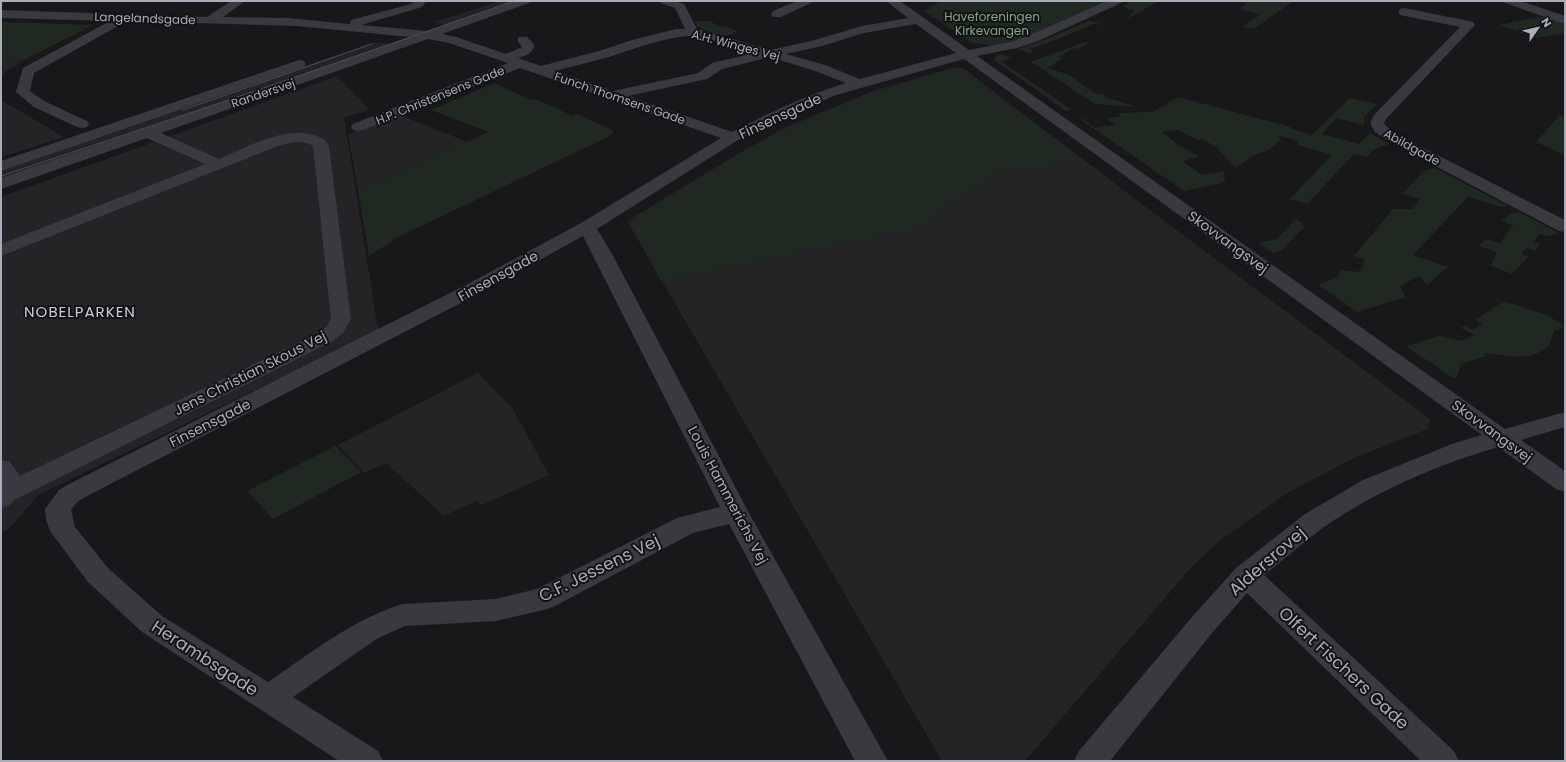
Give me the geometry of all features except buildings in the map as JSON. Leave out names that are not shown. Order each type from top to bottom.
[{"type":"street","points":[[210,20],[239,1]]},
{"type":"street","name":"Randersvej","points":[[1,184],[525,1]]},
{"type":"street","points":[[665,1],[680,6],[691,28],[690,32]]},
{"type":"street","points":[[777,14],[807,1]]},
{"type":"street","name":"Skovvangsvej","points":[[892,1],[1565,484]]},
{"type":"street","points":[[967,54],[1013,45],[1034,38],[1117,1]]},
{"type":"street","points":[[1509,1],[1565,20]]},
{"type":"street","points":[[355,23],[415,4]]},
{"type":"street","name":"Abildgade","points":[[1404,12],[1469,25],[1379,118],[1377,123],[1380,129],[1411,147],[1565,227]]},
{"type":"street","name":"Langelandsgade","points":[[1,14],[355,23],[389,29]]},
{"type":"street","points":[[82,124],[39,104],[23,92],[28,71],[124,18]]},
{"type":"street","points":[[612,95],[702,76],[717,66],[768,53],[862,30],[918,20]]},
{"type":"street","name":"Langelandsgade","points":[[288,22],[389,29]]},
{"type":"street","points":[[362,43],[389,29],[420,22]]},
{"type":"street","name":"Funch Thomsens Gade","points":[[389,29],[452,40],[733,138]]},
{"type":"street","name":"A.H. Winges Vej","points":[[541,70],[604,54],[636,43],[676,33],[690,32],[706,35],[820,68],[859,84]]},
{"type":"street","points":[[506,58],[528,48],[528,44],[524,40]]},
{"type":"street","name":"Finsensgade","points":[[63,531],[59,520],[58,509],[68,496],[78,490],[414,321],[587,227],[733,138],[779,114],[831,92],[967,54]]},
{"type":"street","name":"Randersvej","points":[[1,166],[310,61]]},
{"type":"street","name":"H.P. Christensens Gade","points":[[358,127],[520,63]]},
{"type":"street","points":[[148,133],[218,164]]},
{"type":"street","name":"Jens Christian Skous Vej","points":[[1,250],[281,140],[299,137],[316,140],[320,143],[341,311],[341,319],[336,329],[311,344],[3,496]]},
{"type":"street","name":"Louis Hammerichs Vej","points":[[587,227],[602,252],[736,513],[872,761]]},
{"type":"street","name":"Aldersrovej","points":[[1090,761],[1202,625],[1246,575],[1314,521],[1372,486],[1460,450],[1502,439],[1565,419]]},
{"type":"street","name":"Jens Christian Skous Vej","points":[[1,468],[10,480],[3,496]]},
{"type":"street","name":"C.F. Jessens Vej","points":[[268,698],[368,630],[402,615],[496,610],[543,599],[686,525],[736,513]]},
{"type":"street","name":"Herambsgade","points":[[63,531],[98,575],[152,624],[367,761]]},
{"type":"street","name":"Olfert Fischers Gade","points":[[1246,575],[1443,761]]},
{"type":"shaded area","points":[[500,1],[519,1],[449,26],[435,22]]},
{"type":"shaded area","points":[[374,42],[392,44],[1,179],[1,170]]},
{"type":"shaded area","points":[[26,59],[5,72],[1,78],[1,62]]},
{"type":"shaded area","points":[[956,67],[963,68],[1155,214],[1430,419],[1428,429],[1354,458],[1287,493],[1218,542],[1189,570],[1025,761],[942,761],[627,221],[736,155],[784,128],[873,91]]},
{"type":"shaded area","points":[[337,76],[370,110],[344,117],[378,331],[38,495],[9,529],[1,533],[1,197]]},
{"type":"shaded area","points":[[1,100],[64,137],[1,157]]},
{"type":"shaded area","points":[[397,114],[468,142],[358,190],[348,134]]},
{"type":"shaded area","points":[[478,373],[513,409],[549,475],[482,505],[476,501],[444,516],[386,463],[364,473],[338,445]]},
{"type":"green space","name":"Haveforeningen Kirkevangen","points":[[941,1],[1107,1],[1031,35],[995,46],[970,42],[924,11]]},
{"type":"green space","points":[[1133,1],[1158,1],[1126,20],[1134,11],[1122,6]]},
{"type":"green space","points":[[1237,1],[1293,1],[1254,29],[1242,27],[1260,14],[1239,9],[1247,3]]},
{"type":"green space","points":[[1546,16],[1565,23],[1565,33],[1536,38],[1499,25]]},
{"type":"green space","points":[[695,21],[711,21],[718,27],[724,26],[738,31],[726,36],[706,31],[698,27]]},
{"type":"green space","points":[[1089,21],[1106,25],[1093,24],[1064,37],[1030,49],[1033,52],[1028,53],[1018,49],[1047,39]]},
{"type":"green space","points":[[1,22],[93,25],[26,59],[1,62]]},
{"type":"green space","points":[[1085,42],[1089,43],[1078,49],[1074,48],[1059,57],[1063,58],[1047,68],[1067,74],[1095,93],[1105,95],[1104,97],[1139,107],[1095,104],[1031,62]]},
{"type":"green space","points":[[998,54],[1012,57],[1002,62],[1072,110],[1066,111],[994,60]]},
{"type":"green space","points":[[951,69],[961,70],[1084,161],[995,175],[915,230],[661,281],[630,223],[754,145],[848,103]]},
{"type":"green space","points":[[494,83],[531,100],[535,99],[573,116],[578,114],[614,131],[608,137],[400,236],[369,256],[358,190],[489,132],[431,110]]},
{"type":"green space","points":[[1178,97],[1291,127],[1289,128],[1312,135],[1350,98],[1377,104],[1364,117],[1364,125],[1337,118],[1322,134],[1359,144],[1370,133],[1389,144],[1374,149],[1367,157],[1354,154],[1307,204],[1290,199],[1332,155],[1298,145],[1297,143],[1299,141],[1281,136],[1278,138],[1281,140],[1269,150],[1253,156],[1235,168],[1217,148],[1203,139],[1198,140],[1178,130],[1162,132],[1177,144],[1200,157],[1182,161],[1202,175],[1224,171],[1225,180],[1223,183],[1184,191],[1080,119],[1083,119],[1096,128],[1115,125],[1107,119],[1121,116],[1117,113],[1153,112]]},
{"type":"green space","points":[[1560,115],[1565,117],[1565,155],[1536,142]]},
{"type":"green space","points":[[1435,168],[1508,206],[1501,207],[1468,197],[1413,255],[1447,267],[1427,285],[1419,276],[1400,286],[1406,297],[1357,312],[1318,285],[1338,276],[1341,270],[1360,272],[1365,259],[1354,256],[1393,209],[1413,209],[1420,199],[1402,194],[1424,171]]},
{"type":"green space","points":[[1519,212],[1559,233],[1549,236],[1539,234],[1534,242],[1540,244],[1535,251],[1526,248],[1521,254],[1528,257],[1512,274],[1491,266],[1497,252],[1479,246],[1486,239],[1500,243],[1513,225],[1501,221],[1512,213]]},
{"type":"green space","points":[[1296,219],[1302,223],[1304,227],[1282,250],[1273,253],[1259,243],[1277,239]]},
{"type":"green space","points":[[1506,302],[1545,315],[1564,327],[1554,331],[1548,346],[1534,355],[1517,357],[1484,353],[1486,356],[1461,364],[1457,376],[1453,378],[1406,346],[1439,336],[1462,341],[1474,335],[1461,328],[1464,326],[1473,330],[1482,324],[1475,320],[1499,304]]},
{"type":"green space","points":[[335,446],[361,472],[273,519],[247,491]]},
{"type":"tram line","points":[[1,176],[247,94],[514,1]]},
{"type":"tram line","points":[[183,110],[372,44]]},
{"type":"district","name":"NOBELPARKEN","points":[[80,311]]}]
